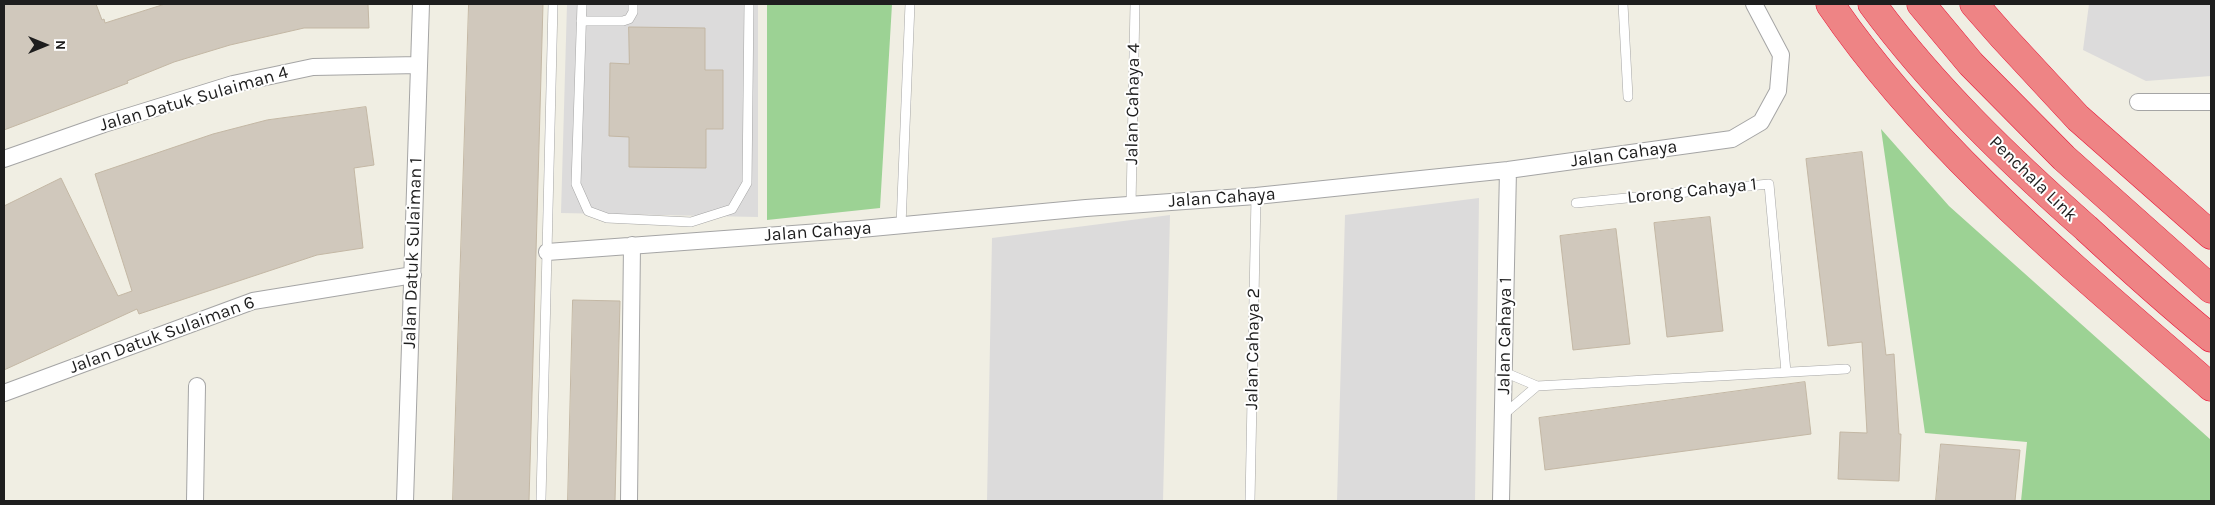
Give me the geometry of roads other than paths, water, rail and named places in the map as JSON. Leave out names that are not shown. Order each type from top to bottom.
[{"type":"highway","points":[[1830,4],[1850,34],[1910,104],[1978,178],[2089,280],[2211,387]]},
{"type":"highway","name":"Penchala Link","points":[[1872,4],[1916,59],[1966,113],[2036,183],[2171,305],[2211,338]]},
{"type":"highway","name":"Penchala Link","points":[[1921,4],[1970,64],[2064,158],[2211,289]]},
{"type":"highway","points":[[1974,4],[2002,37],[2078,118],[2211,235]]},
{"type":"street","name":"Jalan Datuk Sulaiman 1","points":[[405,501],[420,4]]},
{"type":"street","name":"Jalan Cahaya","points":[[547,252],[1256,196],[1508,170],[1732,139],[1761,122],[1778,91],[1781,54],[1754,4]]},
{"type":"street","name":"Jalan Datuk Sulaiman 4","points":[[4,159],[104,124],[233,84],[313,67],[419,65]]},
{"type":"street","points":[[2138,102],[2211,102]]},
{"type":"street","name":"Jalan Cahaya 1","points":[[1501,501],[1508,170]]},
{"type":"street","points":[[629,501],[632,245]]},
{"type":"street","name":"Jalan Datuk Sulaiman 6","points":[[4,393],[253,300],[412,275]]},
{"type":"street","points":[[195,501],[198,386]]},
{"type":"lane","points":[[541,499],[553,4]]},
{"type":"lane","points":[[582,4],[576,184],[588,211],[607,218],[691,222],[732,209],[747,183],[749,4]]},
{"type":"lane","points":[[581,21],[622,21],[629,19],[633,12],[633,4]]},
{"type":"lane","points":[[901,225],[910,4]]},
{"type":"lane","name":"Jalan Cahaya 4","points":[[1131,205],[1135,4]]},
{"type":"lane","points":[[1623,4],[1628,97]]},
{"type":"lane","name":"Lorong Cahaya 1","points":[[1576,203],[1769,184],[1786,372]]},
{"type":"lane","name":"Jalan Cahaya 2","points":[[1250,501],[1256,196]]},
{"type":"lane","points":[[1504,372],[1537,386],[1846,369]]},
{"type":"lane","points":[[1503,415],[1537,386]]}]
